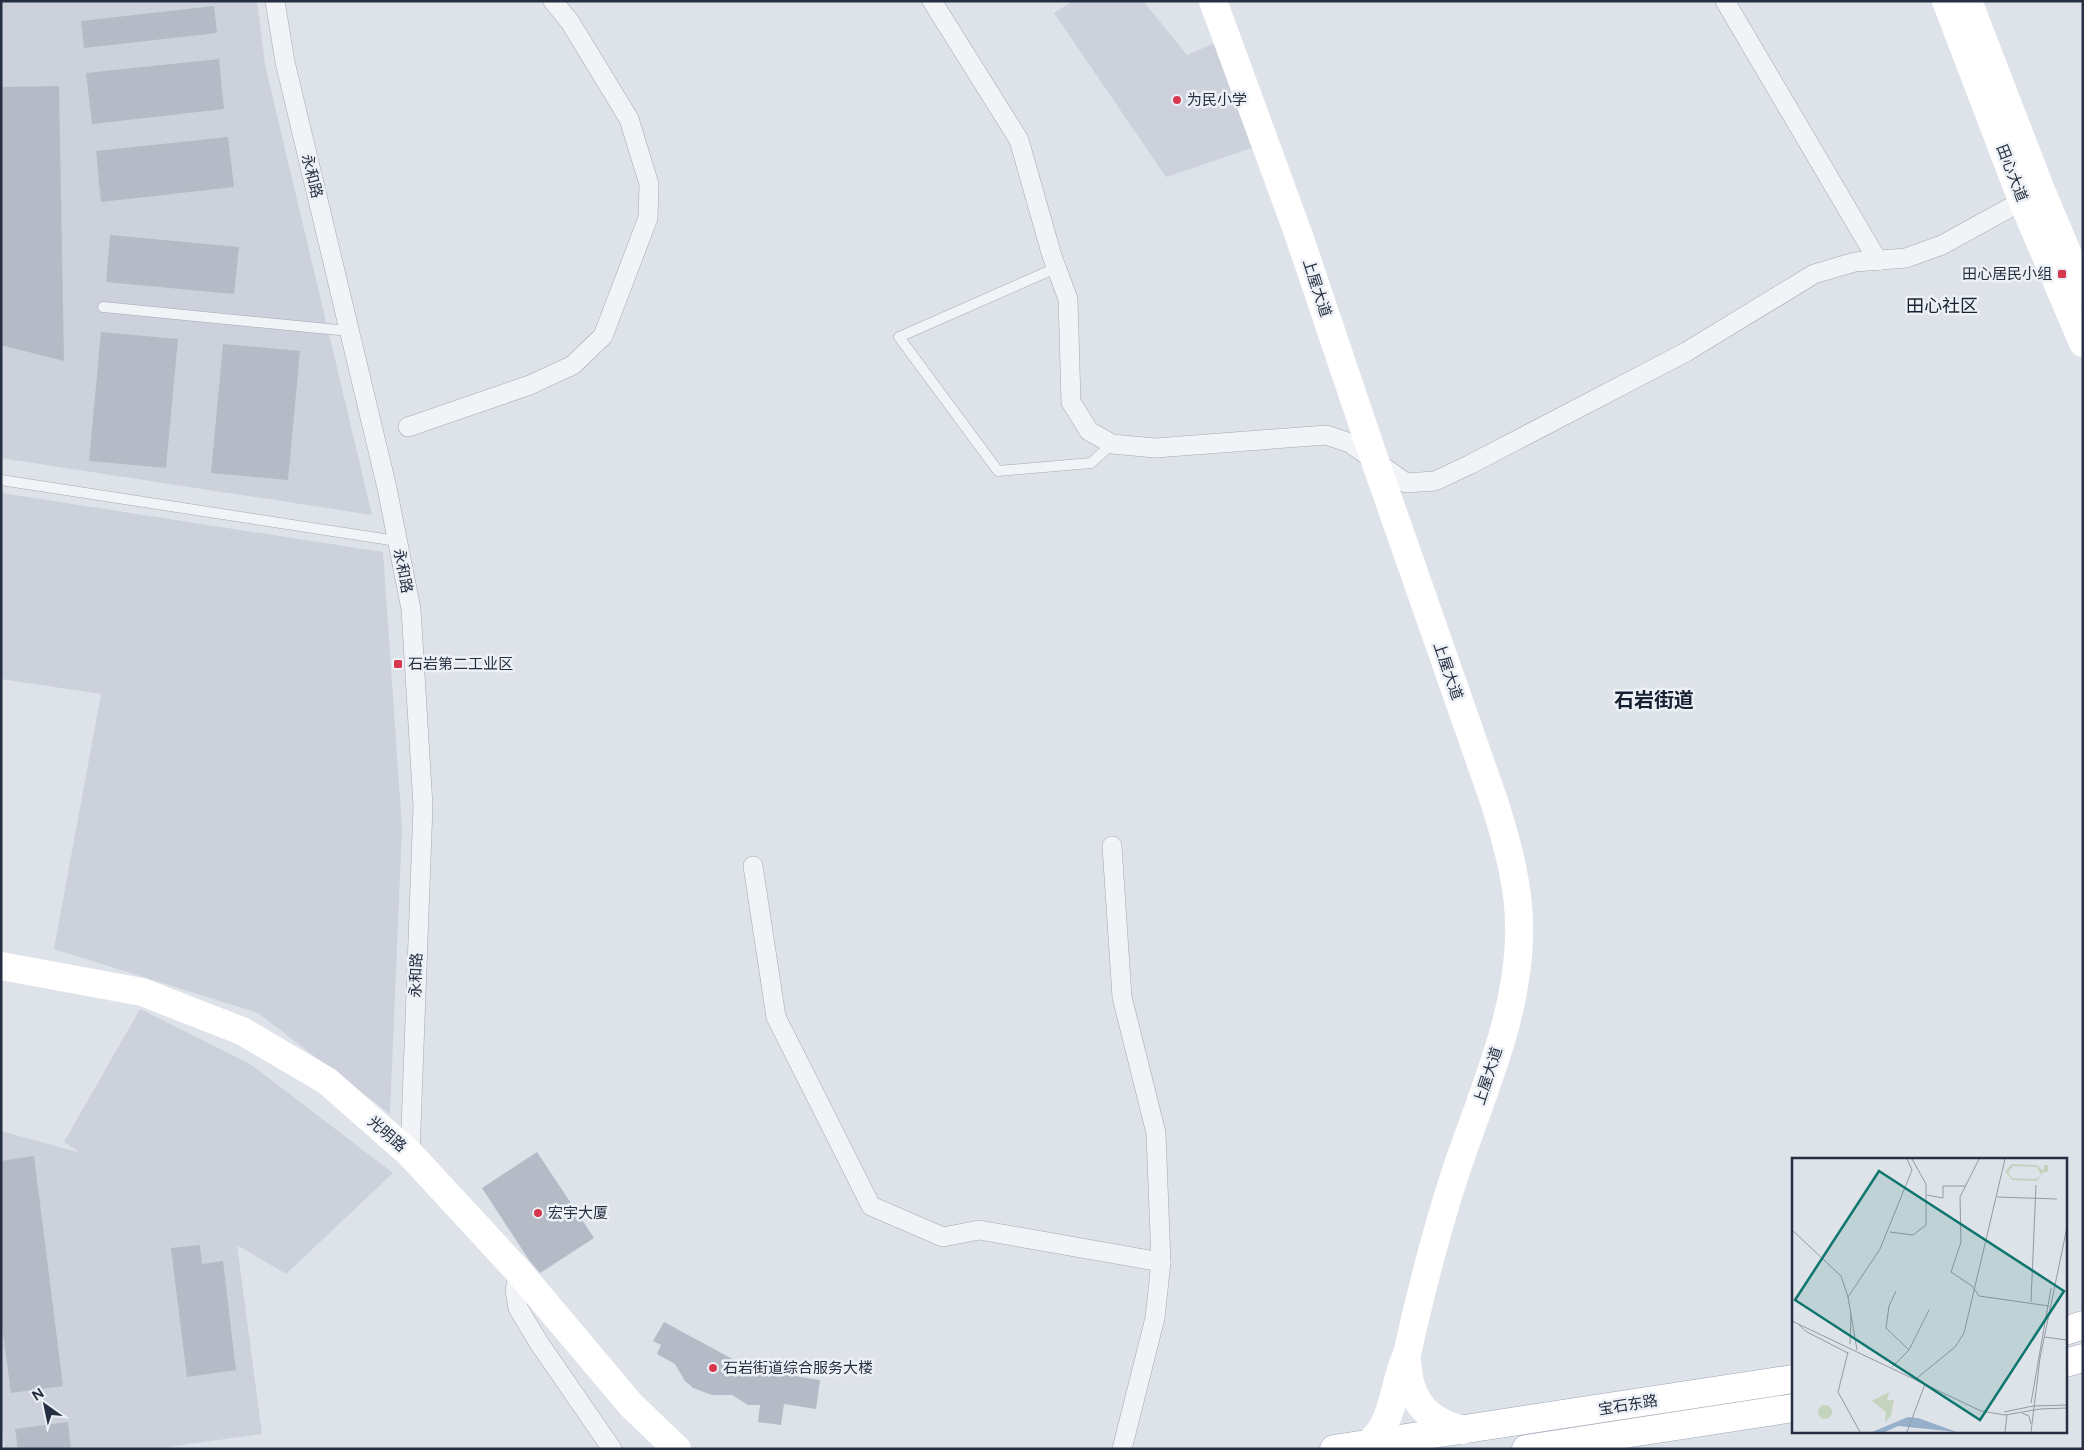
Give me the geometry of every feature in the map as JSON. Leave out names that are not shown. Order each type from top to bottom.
[{"type":"street","name":"永和路","points":[[275,1],[285,62],[387,488],[411,610],[423,806],[410,1154]]},
{"type":"street","points":[[408,427],[530,385],[573,365],[603,336],[648,218],[649,184],[629,119],[570,22],[553,1]]},
{"type":"street","points":[[932,1],[1019,140],[1056,268],[1068,299],[1071,402],[1089,431],[1112,444],[1155,448],[1326,435],[1350,443],[1374,458],[1406,483],[1435,481],[1686,352],[1814,274],[1855,262],[1906,258],[1942,245],[2032,195]]},
{"type":"street","name":"上屋大道","points":[[1213,1],[1298,233],[1374,458],[1497,810],[1508,845],[1516,894],[1520,936],[1517,968],[1501,1037],[1437,1228],[1407,1354],[1398,1372],[1394,1397],[1380,1433],[1369,1443]]},
{"type":"street","points":[[1725,1],[1878,261]]},
{"type":"street","name":"田心大道","points":[[1946,1],[2032,195],[2083,290]]},
{"type":"street","name":"田心大道","points":[[1968,1],[2083,343]]},
{"type":"street","points":[[1112,846],[1122,997],[1156,1133],[1161,1262],[1155,1318],[1122,1449]]},
{"type":"street","points":[[753,866],[768,975],[776,1016],[871,1206],[944,1237],[979,1230],[1161,1262]]},
{"type":"street","name":"光明路","points":[[1,966],[142,992],[242,1031],[327,1081],[410,1154],[519,1272],[632,1405],[677,1449]]},
{"type":"street","points":[[519,1272],[515,1290],[518,1308],[539,1343],[612,1449]]},
{"type":"street","points":[[2066,1331],[2083,1326]]},
{"type":"street","name":"上屋大道","points":[[1407,1354],[1410,1384],[1415,1400],[1436,1421],[1466,1443]]},
{"type":"street","points":[[2066,1364],[2083,1358]]},
{"type":"street","name":"宝石东路","points":[[1334,1449],[1369,1443],[1466,1443],[1792,1379]]},
{"type":"street","name":"宝石东路","points":[[1526,1449],[1576,1444],[1792,1408]]},
{"type":"lane","points":[[1056,268],[900,337],[998,471],[1092,463],[1112,444]]},
{"type":"lane","points":[[103,307],[349,331]]},
{"type":"lane","points":[[1,480],[398,541]]},
{"type":"shaded area","points":[[1,1],[257,1],[265,65],[372,515],[1,458]]},
{"type":"shaded area","name":"为民小学","points":[[1073,1],[1143,1],[1187,55],[1219,41],[1258,146],[1166,177],[1054,13]]},
{"type":"shaded area","points":[[1,493],[383,552],[402,828],[390,1114],[258,1013],[54,949],[101,694],[1,679]]},
{"type":"shaded area","points":[[140,1009],[250,1064],[393,1173],[286,1274],[237,1245],[262,1434],[153,1449],[5,1449],[1,1421],[1,1131],[81,1153],[64,1142]]},
{"type":"building","points":[[214,6],[217,33],[84,48],[81,21]]},
{"type":"building","points":[[219,59],[224,109],[92,124],[86,73]]},
{"type":"building","points":[[59,86],[64,361],[1,345],[1,87]]},
{"type":"building","points":[[228,137],[234,187],[101,202],[96,151]]},
{"type":"building","points":[[110,235],[239,247],[234,294],[106,282]]},
{"type":"building","points":[[101,332],[178,339],[166,468],[89,461]]},
{"type":"building","points":[[223,344],[300,351],[288,480],[211,473]]},
{"type":"building","name":"宏宇大厦","points":[[537,1152],[594,1238],[540,1273],[529,1260],[482,1188]]},
{"type":"building","points":[[34,1156],[63,1386],[11,1393],[1,1319],[1,1161]]},
{"type":"building","points":[[200,1245],[202,1264],[223,1261],[236,1370],[187,1377],[171,1248]]},
{"type":"building","name":"石岩街道综合服务大楼","points":[[664,1322],[751,1369],[820,1380],[816,1409],[784,1404],[781,1425],[758,1422],[760,1405],[748,1405],[732,1395],[712,1395],[693,1388],[685,1381],[675,1364],[657,1354],[661,1345],[653,1341]]},
{"type":"building","points":[[68,1422],[71,1449],[18,1449],[15,1429]]},
{"type":"place","name":"为民小学","points":[[1177,100]]},
{"type":"place","name":"田心居民小组","points":[[2062,274]]},
{"type":"place","name":"石岩第二工业区","points":[[398,664]]},
{"type":"place","name":"宏宇大厦","points":[[538,1213]]},
{"type":"place","name":"石岩街道综合服务大楼","points":[[713,1368]]},
{"type":"district","name":"田心社区","points":[[1942,306]]},
{"type":"district","name":"石岩街道","points":[[1654,700]]}]
